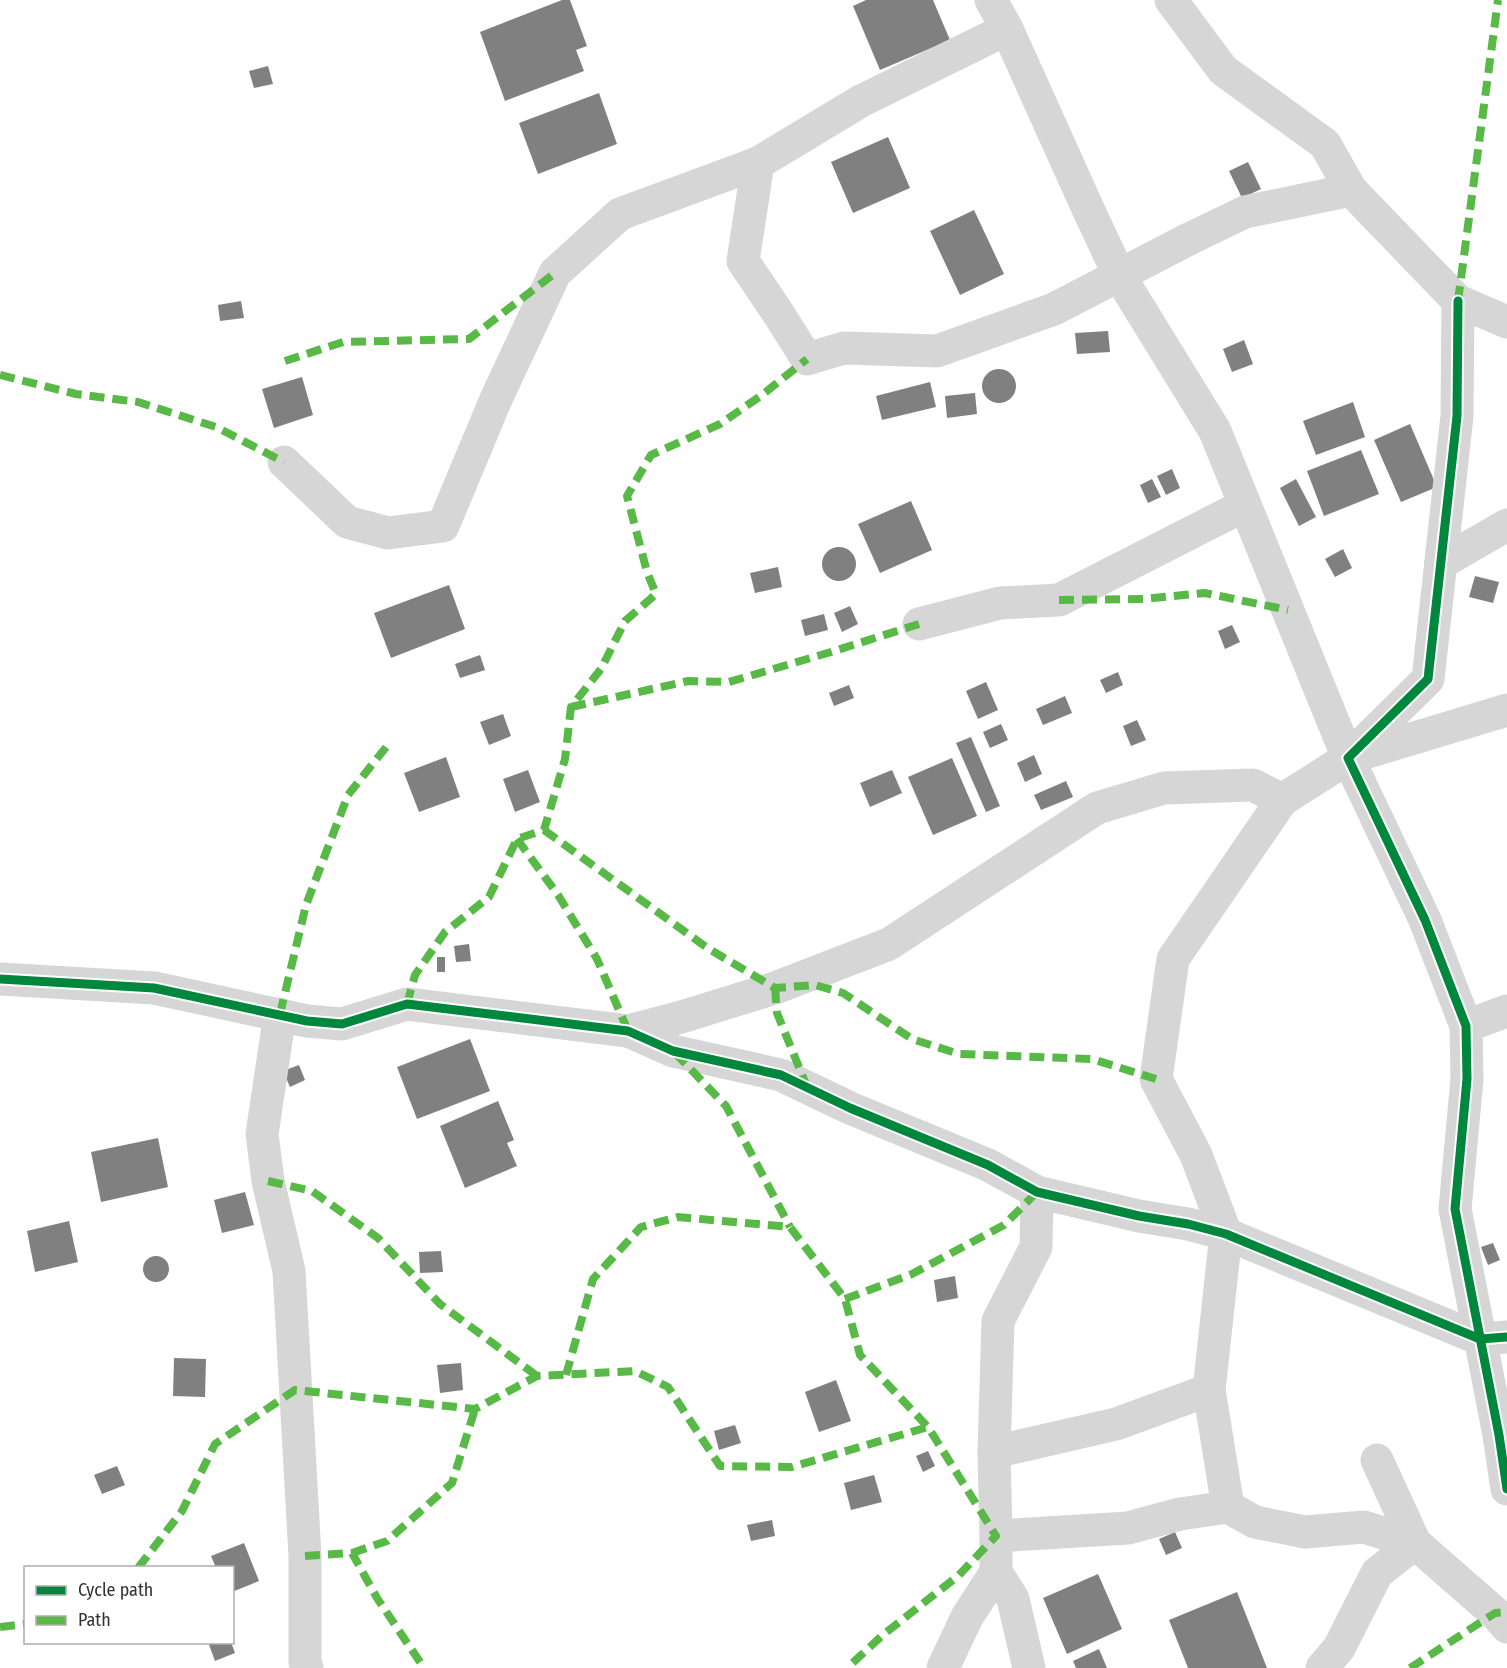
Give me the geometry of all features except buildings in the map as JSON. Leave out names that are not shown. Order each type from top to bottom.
[{"type":"street","points":[[1171,0],[1223,70],[1325,144],[1351,190],[1458,301],[1507,322]]},
{"type":"street","points":[[284,462],[347,522],[388,533],[443,526],[496,399],[555,273],[620,214],[758,163],[861,101],[1003,9],[1089,211],[1119,275],[1215,431],[1348,758],[1425,920],[1466,1026],[1467,1079],[1455,1209],[1494,1338],[1499,1435],[1507,1489]]},
{"type":"street","points":[[758,163],[743,261],[807,358],[844,348],[937,351],[1054,309],[1245,212],[1351,190]]},
{"type":"street","points":[[1228,1507],[1209,1390],[1226,1234],[1196,1155],[1156,1079],[1173,959],[1282,800],[1348,758],[1428,679],[1457,416],[1458,301]]},
{"type":"street","points":[[919,624],[1000,603],[1059,600],[1245,505]]},
{"type":"street","points":[[1441,563],[1507,525]]},
{"type":"street","points":[[1348,758],[1507,710]]},
{"type":"street","points":[[628,1031],[775,988],[889,944],[1097,808],[1164,788],[1253,785],[1282,800]]},
{"type":"street","points":[[0,979],[154,988],[307,1021],[342,1024],[407,1004],[628,1031],[673,1051],[781,1075],[850,1108],[988,1165],[1037,1192],[1226,1234],[1494,1338]]},
{"type":"street","points":[[1466,1026],[1507,1011]]},
{"type":"street","points":[[280,1014],[262,1134],[268,1181],[289,1271],[305,1556],[305,1662],[307,1668]]},
{"type":"street","points":[[1029,1668],[1012,1599],[996,1572],[994,1452],[998,1321],[1036,1247],[1037,1192]]},
{"type":"street","points":[[994,1452],[1116,1424],[1209,1390]]},
{"type":"street","points":[[1377,1460],[1415,1543]]},
{"type":"street","points":[[996,1536],[1128,1528],[1180,1514],[1228,1507],[1255,1522],[1305,1532],[1364,1527],[1415,1543],[1495,1613],[1507,1627]]},
{"type":"street","points":[[1322,1668],[1339,1648],[1377,1573],[1415,1543]]},
{"type":"street","points":[[943,1668],[967,1617],[996,1572]]},
{"type":"marked path","points":[[1458,301],[1498,0]]},
{"type":"marked path","points":[[285,361],[343,342],[469,339],[555,273]]},
{"type":"marked path","points":[[407,1004],[415,975],[445,932],[489,897],[517,839],[544,830],[565,759],[571,707],[601,669],[625,621],[656,594],[647,572],[627,496],[651,455],[720,424],[762,395],[807,359]]},
{"type":"marked path","points":[[0,375],[76,394],[138,402],[216,427],[284,462]]},
{"type":"marked path","points":[[1059,600],[1144,599],[1205,593],[1288,610]]},
{"type":"marked path","points":[[571,707],[688,681],[729,682],[919,624]]},
{"type":"marked path","points":[[280,1014],[306,905],[348,795],[387,746]]},
{"type":"marked path","points":[[544,830],[709,949],[775,988],[815,985],[843,993],[912,1039],[959,1054],[1092,1059],[1156,1079]]},
{"type":"marked path","points":[[517,839],[558,895],[597,959],[628,1031]]},
{"type":"marked path","points":[[775,988],[777,1013],[807,1087]]},
{"type":"marked path","points":[[675,1053],[726,1106],[790,1227]]},
{"type":"marked path","points":[[268,1181],[312,1191],[378,1238],[440,1304],[537,1376]]},
{"type":"marked path","points":[[845,1299],[912,1274],[1004,1225],[1037,1192]]},
{"type":"marked path","points":[[566,1375],[593,1279],[641,1227],[678,1217],[790,1227],[845,1299],[860,1355],[928,1427],[996,1536],[958,1576],[884,1634],[847,1668]]},
{"type":"marked path","points":[[140,1566],[182,1511],[215,1444],[295,1390],[475,1409],[537,1376],[635,1371],[668,1387],[720,1466],[792,1467],[928,1427]]},
{"type":"marked path","points":[[352,1553],[387,1541],[452,1483],[475,1409]]},
{"type":"marked path","points":[[305,1556],[352,1553],[377,1598],[424,1668]]},
{"type":"marked path","points":[[1410,1668],[1495,1613],[1507,1612]]},
{"type":"marked path","points":[[0,1627],[24,1624]]},
{"type":"cycle path","points":[[1458,301],[1457,416],[1428,679],[1348,758],[1425,920],[1466,1026],[1467,1079],[1455,1209],[1499,1435],[1507,1489]]},
{"type":"cycle path","points":[[0,979],[154,988],[307,1021],[342,1024],[407,1004],[628,1031],[673,1051],[781,1075],[850,1108],[988,1165],[1037,1192],[1226,1234],[1480,1339],[1507,1337]]}]
